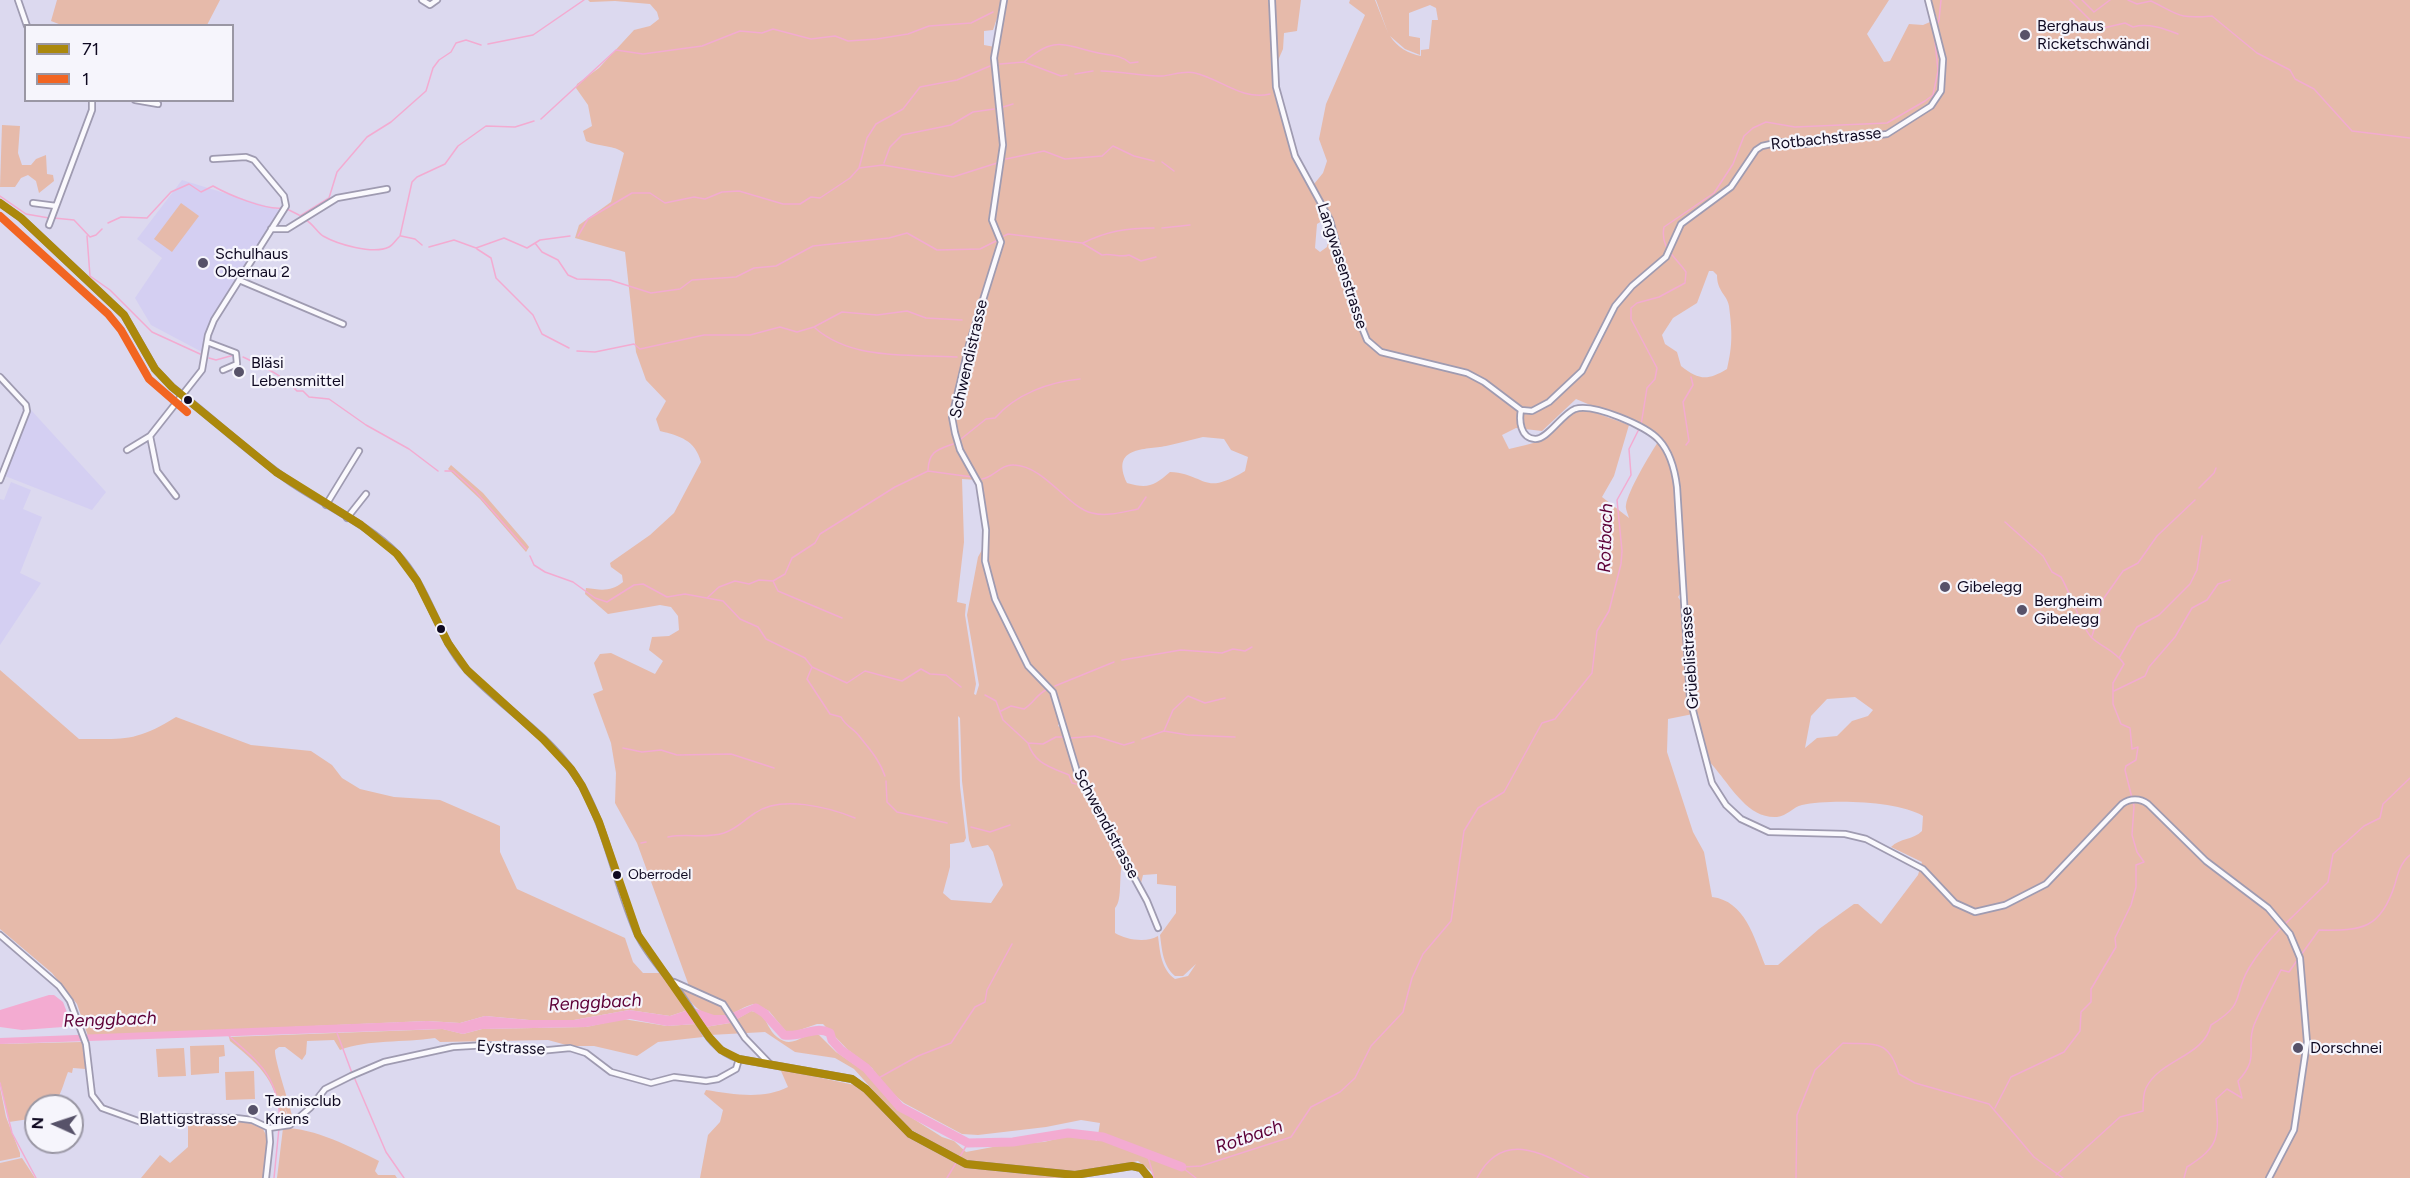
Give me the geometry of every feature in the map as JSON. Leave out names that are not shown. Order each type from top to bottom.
[{"type":"street","points":[[18,0],[26,24]]},
{"type":"street","points":[[422,0],[430,5],[437,0]]},
{"type":"street","name":"Schwendistrasse","points":[[1004,0],[994,58],[1003,146],[992,220],[1001,242],[969,345],[952,417],[960,450],[979,484],[986,530],[985,561],[994,599],[1028,666],[1053,692],[1078,775],[1147,901],[1158,928]]},
{"type":"street","name":"Langwasenstrasse","points":[[1272,0],[1276,87],[1292,145],[1300,169],[1320,197],[1330,219],[1353,305],[1367,340],[1381,352],[1467,373],[1484,382],[1521,410]]},
{"type":"street","name":"Rotbachstrasse","points":[[1521,410],[1532,411],[1549,402],[1582,371],[1615,306],[1632,286],[1666,257],[1681,224],[1731,187],[1756,150],[1762,146],[1780,142],[1804,144],[1849,141],[1887,134],[1931,106],[1941,91],[1943,59],[1928,0]]},
{"type":"street","points":[[50,220],[92,110],[92,102]]},
{"type":"street","points":[[146,102],[158,104]]},
{"type":"street","points":[[127,450],[150,436],[202,370],[211,327],[284,211],[287,202],[250,158],[213,159]]},
{"type":"street","points":[[271,229],[287,229],[337,198],[387,189]]},
{"type":"street","points":[[0,203],[21,218],[116,307],[130,324],[154,369],[183,396],[290,482],[382,541],[402,559],[465,668],[547,741],[575,774],[603,832],[638,934],[647,951],[674,982],[715,1047],[726,1055],[739,1059],[858,1082],[910,1134],[961,1162],[989,1168],[1075,1175],[1132,1166],[1141,1168],[1149,1178]]},
{"type":"street","points":[[33,203],[56,206]]},
{"type":"street","points":[[239,280],[343,324]]},
{"type":"street","points":[[207,342],[236,353],[237,364],[223,370]]},
{"type":"street","points":[[0,377],[26,405],[27,411],[0,480]]},
{"type":"street","name":"Grüeblistrasse","points":[[1521,410],[1520,426],[1527,436],[1535,439],[1542,437],[1566,414],[1585,407],[1618,417],[1645,430],[1664,447],[1675,470],[1687,616],[1690,699],[1712,783],[1726,805],[1741,819],[1769,832],[1845,834],[1866,839],[1923,869],[1955,903],[1975,912],[2005,905],[2046,884],[2118,807],[2128,800],[2136,800],[2148,804],[2206,861],[2259,898],[2285,927],[2298,951],[2303,975],[2307,1042],[2294,1130],[2269,1178]]},
{"type":"street","points":[[150,436],[157,471],[176,496]]},
{"type":"street","points":[[326,505],[359,451]]},
{"type":"street","points":[[347,518],[366,494]]},
{"type":"street","name":"Blattigstrasse","points":[[0,935],[59,986],[70,1001],[86,1044],[93,1095],[105,1109],[141,1122],[167,1117],[236,1118],[252,1120],[269,1128]]},
{"type":"street","points":[[674,982],[723,1004],[729,1009],[754,1049],[770,1064]]},
{"type":"street","name":"Eystrasse","points":[[269,1128],[285,1126],[310,1108],[330,1085],[384,1062],[453,1047],[487,1046],[540,1052],[570,1048],[586,1053],[611,1072],[651,1083],[674,1077],[706,1081],[718,1079],[736,1069],[739,1059]]},
{"type":"street","points":[[266,1178],[270,1142],[269,1128]]},
{"type":"shaded area","points":[[57,0],[220,0],[208,24],[59,24],[51,21]]},
{"type":"shaded area","points":[[588,0],[1003,0],[993,30],[984,31],[984,45],[995,47],[1005,0],[1271,0],[1277,94],[1296,163],[1319,197],[1327,218],[1317,224],[1315,248],[1320,252],[1327,247],[1331,226],[1344,271],[1336,236],[1314,184],[1323,173],[1327,161],[1319,139],[1326,104],[1365,15],[1349,3],[1350,0],[1375,0],[1388,33],[1376,0],[1889,0],[1867,34],[1884,62],[1890,61],[1909,24],[1923,25],[1937,19],[1931,0],[2410,0],[2410,1178],[1154,1178],[1152,1172],[1138,1161],[1077,1174],[966,1162],[905,1126],[854,1069],[835,1058],[795,1052],[765,1032],[710,1035],[705,1027],[730,1023],[751,1011],[760,1013],[774,1035],[783,1041],[789,1042],[808,1035],[819,1035],[836,1052],[866,1072],[898,1109],[942,1137],[954,1141],[966,1152],[1009,1144],[1044,1142],[1072,1135],[1086,1136],[1097,1141],[1100,1123],[1081,1120],[1046,1127],[978,1135],[962,1134],[904,1103],[886,1088],[872,1068],[848,1050],[823,1024],[788,1034],[769,1011],[754,1004],[727,1015],[711,1015],[699,1010],[681,988],[685,990],[689,986],[637,843],[615,803],[616,773],[611,743],[593,694],[603,690],[594,663],[600,654],[611,653],[655,674],[663,661],[649,650],[652,637],[669,636],[679,630],[678,616],[671,607],[660,605],[608,614],[585,594],[586,588],[610,589],[623,582],[622,575],[611,567],[610,563],[650,535],[674,513],[701,462],[695,449],[686,440],[660,431],[656,419],[666,401],[646,380],[636,352],[625,252],[575,238],[579,225],[611,202],[624,153],[586,141],[583,131],[592,126],[588,105],[576,88],[577,84],[599,68],[634,30],[650,26],[659,19],[657,12],[650,4],[615,1],[590,2]],"holes":[[[1430,5],[1436,8],[1438,20],[1432,20],[1429,49],[1421,50],[1421,56],[1412,54],[1400,47],[1390,36],[1405,49],[1420,55],[1420,38],[1409,36],[1409,13]],[[1709,271],[1713,271],[1717,275],[1720,289],[1729,306],[1731,337],[1727,369],[1714,376],[1703,377],[1681,366],[1677,352],[1665,344],[1662,335],[1673,318],[1697,303]],[[1576,399],[1652,431],[1666,446],[1678,482],[1688,641],[1684,640],[1682,603],[1678,597],[1684,588],[1676,488],[1666,452],[1658,442],[1631,491],[1626,508],[1629,518],[1602,497],[1614,476],[1629,425],[1585,409],[1578,410],[1566,417],[1548,437],[1509,449],[1502,435],[1516,428],[1542,431]],[[1203,437],[1224,439],[1231,450],[1248,457],[1245,471],[1231,479],[1212,483],[1170,472],[1150,485],[1140,486],[1127,483],[1123,471],[1126,456],[1132,452]],[[962,479],[977,480],[981,484],[986,517],[987,566],[994,596],[1027,662],[1054,692],[1080,775],[1140,887],[1143,875],[1157,874],[1157,884],[1176,886],[1176,913],[1160,935],[1162,952],[1175,976],[1183,976],[1196,964],[1188,976],[1175,979],[1170,975],[1162,960],[1158,936],[1136,940],[1115,933],[1115,908],[1119,899],[1123,861],[1080,782],[1063,729],[1058,726],[1060,720],[1052,693],[1029,669],[994,601],[983,548],[978,557],[967,615],[979,685],[976,695],[974,694],[976,684],[965,615],[966,604],[957,602],[964,542]],[[1855,697],[1873,710],[1868,716],[1852,721],[1837,736],[1817,738],[1805,748],[1811,716],[1827,699]],[[1698,713],[1701,745],[1705,756],[1736,795],[1759,813],[1777,817],[1802,805],[1846,802],[1898,807],[1923,816],[1922,831],[1891,847],[1922,862],[1918,875],[1881,924],[1858,904],[1854,904],[1819,929],[1778,965],[1765,965],[1752,932],[1740,913],[1733,905],[1712,897],[1704,852],[1693,832],[1667,752],[1668,719]],[[958,716],[960,718],[962,781],[969,840],[972,848],[988,845],[993,852],[1003,885],[991,903],[951,900],[943,893],[950,867],[950,844],[964,842],[966,838],[960,786]]]},
{"type":"shaded area","points":[[1273,0],[1301,0],[1297,31],[1284,33],[1283,49],[1276,65]]},
{"type":"shaded area","points":[[2,125],[20,126],[18,153],[22,165],[31,165],[36,159],[46,155],[47,174],[53,175],[54,181],[39,193],[36,181],[28,175],[21,178],[15,187],[0,187]]},
{"type":"shaded area","name":"Schulhaus Obernau 2","points":[[182,180],[283,211],[270,226],[213,316],[205,334],[202,352],[151,325],[135,298],[162,258],[137,239]]},
{"type":"shaded area","points":[[181,203],[199,216],[172,252],[154,239]]},
{"type":"shaded area","points":[[31,410],[106,492],[92,510],[5,476]]},
{"type":"shaded area","points":[[451,465],[483,493],[529,547],[526,552],[480,499],[448,469]]},
{"type":"shaded area","points":[[11,482],[31,490],[23,509],[42,517],[20,573],[41,583],[0,645],[0,499],[4,500]]},
{"type":"shaded area","points":[[0,670],[79,739],[108,739],[140,735],[176,717],[251,745],[311,751],[332,765],[342,778],[360,789],[394,797],[440,800],[500,826],[500,852],[517,889],[625,938],[633,962],[643,973],[660,973],[679,995],[685,1011],[670,1016],[629,1010],[574,1020],[529,1020],[485,1016],[460,1023],[427,1021],[88,1036],[77,1004],[52,973],[0,929]]},
{"type":"shaded area","points":[[54,995],[63,1002],[70,1020],[63,1027],[22,1030],[0,1027],[0,1010]]},
{"type":"shaded area","points":[[754,1004],[769,1011],[765,1018],[760,1013],[752,1011],[730,1023],[705,1027],[696,1024],[667,1026],[630,1019],[586,1027],[482,1029],[463,1034],[442,1029],[0,1044],[0,1038],[427,1021],[460,1023],[485,1016],[529,1020],[574,1020],[629,1010],[670,1016],[685,1011],[685,1005],[714,1015],[727,1015]]},
{"type":"shaded area","points":[[623,1019],[667,1026],[696,1024],[703,1037],[658,1042],[637,1056],[594,1046],[570,1046],[548,1040],[440,1042],[435,1038],[374,1043],[340,1050],[334,1040],[307,1041],[306,1054],[302,1060],[285,1047],[275,1050],[292,1115],[289,1118],[284,1106],[289,1121],[286,1124],[281,1124],[276,1097],[266,1076],[230,1041],[229,1037],[443,1029],[463,1034],[482,1029],[586,1027]]},
{"type":"shaded area","points":[[82,1042],[86,1069],[73,1068],[72,1073],[68,1072],[60,1094],[24,1094],[24,1120],[9,1122],[0,1082],[0,1044]]},
{"type":"shaded area","points":[[224,1045],[225,1056],[219,1057],[219,1073],[191,1075],[190,1046]]},
{"type":"shaded area","points":[[184,1048],[186,1076],[158,1077],[156,1049]]},
{"type":"shaded area","points":[[254,1071],[255,1099],[226,1100],[225,1072]]},
{"type":"shaded area","points":[[781,1071],[859,1086],[909,1138],[960,1165],[995,1171],[1069,1178],[700,1178],[708,1135],[720,1122],[723,1110],[704,1094],[706,1090],[747,1095],[768,1094],[788,1087]]},
{"type":"shaded area","points":[[0,1087],[6,1117],[20,1157],[0,1161]]},
{"type":"shaded area","points":[[188,1118],[245,1121],[263,1129],[268,1139],[264,1178],[141,1178],[160,1155],[170,1163],[188,1147]]},
{"type":"shaded area","points":[[283,1128],[308,1131],[345,1144],[379,1161],[375,1171],[378,1175],[395,1175],[397,1178],[277,1178]]},
{"type":"shaded area","points":[[22,1158],[35,1178],[0,1178],[0,1163]]},
{"type":"waterway","points":[[488,44],[533,35],[584,0]]},
{"type":"waterway","name":"Rotbach","points":[[1936,27],[1941,0]]},
{"type":"waterway","points":[[2070,0],[2099,29],[2125,23],[2133,27],[2156,27],[2178,34]]},
{"type":"waterway","points":[[2082,0],[2094,12],[2110,0]]},
{"type":"waterway","points":[[2128,0],[2137,4],[2151,1],[2185,16],[2212,16],[2257,53],[2290,70],[2295,79],[2314,89],[2352,131],[2410,138]]},
{"type":"waterway","points":[[541,119],[616,50],[643,54],[702,46],[740,31],[762,33],[773,29],[811,39],[835,36],[848,41],[877,39],[908,34],[929,26],[971,23],[993,12]]},
{"type":"waterway","name":"Rotbach","points":[[1641,425],[1647,388],[1655,379],[1657,368],[1631,319],[1631,308],[1637,303],[1659,297],[1685,283],[1686,272],[1666,246],[1664,227],[1714,193],[1733,164],[1744,136],[1753,128],[1766,122],[1795,127],[1887,123],[1925,101],[1933,95],[1938,71],[1934,31]]},
{"type":"waterway","points":[[300,216],[329,198],[337,172],[367,137],[391,122],[426,91],[433,68],[439,60],[451,52],[456,43],[466,40],[481,45]]},
{"type":"waterway","points":[[1024,62],[1043,49],[1057,45],[1117,56],[1130,63],[1138,62]]},
{"type":"waterway","points":[[1000,64],[1024,62],[1061,76],[1067,75]]},
{"type":"waterway","points":[[578,236],[588,219],[632,193],[650,193],[665,203],[694,197],[705,199],[722,192],[739,191],[783,204],[800,204],[811,197],[820,198],[850,178],[859,168],[867,138],[876,124],[903,109],[920,87],[957,80],[990,66]]},
{"type":"waterway","points":[[1075,74],[1093,71]]},
{"type":"waterway","points":[[1101,71],[1154,76],[1191,72],[1250,95],[1270,94]]},
{"type":"waterway","points":[[1003,107],[1013,104]]},
{"type":"waterway","points":[[884,163],[890,147],[902,135],[951,125],[973,112],[994,109]]},
{"type":"waterway","points":[[400,236],[412,182],[417,177],[445,164],[458,146],[486,126],[515,127],[534,121]]},
{"type":"waterway","points":[[1006,159],[1044,151],[1065,159],[1102,156],[1113,146],[1134,156],[1154,161]]},
{"type":"waterway","points":[[1162,162],[1174,171]]},
{"type":"waterway","points":[[859,168],[883,165],[953,177],[997,163]]},
{"type":"waterway","points":[[108,223],[121,217],[147,218],[171,192],[189,184],[201,192],[213,186],[257,204],[282,208]]},
{"type":"waterway","points":[[0,196],[26,214],[49,218]]},
{"type":"waterway","points":[[287,209],[299,215]]},
{"type":"waterway","points":[[54,218],[74,220],[90,237],[102,229]]},
{"type":"waterway","points":[[306,220],[323,236],[355,248],[382,249],[390,246],[399,237]]},
{"type":"waterway","points":[[1162,228],[1190,225]]},
{"type":"waterway","points":[[1083,243],[1117,231],[1154,228]]},
{"type":"waterway","points":[[535,243],[542,252],[558,260],[568,275],[577,279],[610,280],[651,293],[680,289],[692,280],[736,277],[754,268],[776,266],[813,246],[889,238],[907,233],[937,250],[980,249],[996,241]]},
{"type":"waterway","points":[[1004,236],[1008,234],[1082,243],[1102,255],[1129,255],[1141,261],[1156,257]]},
{"type":"waterway","points":[[87,236],[90,276],[110,290],[152,332],[200,354]]},
{"type":"waterway","points":[[401,236],[415,239],[422,245]]},
{"type":"waterway","points":[[429,247],[454,240],[476,248],[504,238],[527,248],[540,240],[570,236]]},
{"type":"waterway","points":[[477,249],[491,258],[496,278],[533,315],[542,334],[569,348]]},
{"type":"waterway","points":[[577,351],[595,352],[634,344],[640,349],[704,335],[750,335],[780,327],[797,332],[814,327],[842,312],[877,315],[907,311],[926,318],[962,320]]},
{"type":"waterway","points":[[815,328],[830,339],[864,351],[957,357]]},
{"type":"waterway","points":[[209,358],[216,360],[234,355]]},
{"type":"waterway","points":[[243,357],[278,375],[297,391],[303,391],[309,397],[329,399],[366,425],[409,449],[438,471]]},
{"type":"waterway","points":[[1686,445],[1689,441],[1683,402],[1693,385],[1691,377]]},
{"type":"waterway","points":[[961,439],[986,419],[995,418],[1023,396],[1045,386],[1080,379]]},
{"type":"waterway","name":"Rotbach","points":[[1182,1167],[1201,1166],[1291,1137],[1311,1107],[1340,1092],[1355,1078],[1371,1046],[1403,1012],[1412,978],[1423,954],[1451,921],[1464,831],[1478,808],[1504,792],[1542,723],[1555,719],[1592,673],[1597,631],[1609,611],[1621,564],[1622,551],[1617,500],[1631,475],[1629,449],[1639,429]]},
{"type":"waterway","points":[[928,470],[932,455],[953,444]]},
{"type":"waterway","points":[[982,479],[1009,465],[1025,467],[1046,479],[1083,510],[1098,514],[1115,514],[1138,509],[1146,497]]},
{"type":"waterway","points":[[2199,488],[2216,468]]},
{"type":"waterway","points":[[445,471],[453,471],[476,492],[526,549]]},
{"type":"waterway","points":[[707,598],[719,587],[735,581],[749,584],[759,580],[773,581],[785,574],[792,558],[815,543],[820,534],[895,487],[928,471],[972,477]]},
{"type":"waterway","points":[[2092,636],[2104,598],[2123,571],[2138,563],[2157,536],[2195,500]]},
{"type":"waterway","points":[[1995,1108],[2011,1077],[2064,1052],[2080,1031],[2081,1012],[2091,1002],[2091,989],[2116,947],[2115,938],[2131,905],[2136,887],[2136,865],[2144,862],[2137,852],[2132,835],[2134,806],[2125,770],[2126,766],[2136,760],[2138,747],[2132,749],[2130,728],[2121,724],[2113,704],[2113,683],[2124,664],[2091,637],[2061,577],[2052,572],[2043,556],[2005,522]]},
{"type":"waterway","points":[[2119,658],[2137,627],[2159,615],[2190,584],[2197,570],[2202,536]]},
{"type":"waterway","points":[[530,556],[534,565],[545,572],[573,582],[595,598],[607,602],[634,585],[643,584],[667,597],[685,594],[723,601],[740,619],[758,627],[766,639],[805,658],[812,667],[847,683],[865,671],[902,681],[921,669],[930,674],[946,675],[961,687]]},
{"type":"waterway","points":[[2114,691],[2145,676],[2149,667],[2175,637],[2192,608],[2207,600],[2218,584],[2230,580]]},
{"type":"waterway","points":[[773,581],[778,591],[842,618]]},
{"type":"waterway","points":[[1122,660],[1181,650],[1222,653],[1233,649],[1245,651],[1252,647]]},
{"type":"waterway","points":[[1055,686],[1114,662]]},
{"type":"waterway","points":[[812,667],[807,679],[830,714],[841,717],[858,734],[877,760],[885,776]]},
{"type":"waterway","points":[[1001,711],[1011,706],[1024,709],[1046,690]]},
{"type":"waterway","points":[[985,695],[996,701],[1003,720],[1028,743],[1043,744],[1056,737],[1062,737]]},
{"type":"waterway","points":[[1142,739],[1164,731],[1173,710],[1188,696],[1205,703],[1225,698]]},
{"type":"waterway","points":[[1164,731],[1188,735],[1235,737]]},
{"type":"waterway","points":[[1071,738],[1095,736],[1124,745],[1134,742]]},
{"type":"waterway","points":[[1028,743],[1039,760],[1069,775],[1072,783],[1076,784]]},
{"type":"waterway","points":[[623,748],[642,752],[661,750],[677,755],[731,754],[774,768]]},
{"type":"waterway","points":[[2285,924],[2328,882],[2333,854],[2364,826],[2380,818],[2383,804],[2410,778]]},
{"type":"waterway","points":[[886,781],[887,802],[897,812],[947,823]]},
{"type":"waterway","points":[[668,837],[710,836],[724,833],[737,827],[755,813],[778,805],[818,807],[855,818]]},
{"type":"waterway","points":[[971,827],[990,832],[1010,825]]},
{"type":"waterway","points":[[641,843],[646,842]]},
{"type":"waterway","points":[[2301,955],[2319,930],[2358,928],[2376,919],[2389,899],[2402,864],[2410,855]]},
{"type":"waterway","points":[[2056,1175],[2120,1117],[2143,1111],[2145,1090],[2153,1078],[2200,1044],[2207,1036],[2211,1025],[2230,1011],[2249,968],[2264,946],[2282,927]]},
{"type":"waterway","points":[[875,1080],[918,1056],[951,1043],[975,1007],[985,1002],[987,990],[1012,944]]},
{"type":"waterway","points":[[2184,1178],[2187,1167],[2206,1153],[2215,1139],[2217,1132],[2216,1099],[2227,1089],[2242,1098],[2238,1081],[2251,1059],[2254,1025],[2281,970],[2289,972],[2298,959]]},
{"type":"waterway","name":"Renggbach","points":[[756,1008],[764,1013],[784,1035],[797,1035],[819,1030],[830,1033],[832,1040],[841,1050],[866,1068],[900,1107],[968,1143],[1013,1142],[1068,1133],[1103,1137],[1182,1167]]},
{"type":"waterway","points":[[337,1033],[352,1073]]},
{"type":"waterway","points":[[229,1036],[259,1064],[272,1083],[279,1107],[280,1123]]},
{"type":"waterway","name":"Renggbach","points":[[1796,1178],[1797,1115],[1815,1070],[1843,1043],[1879,1046],[1890,1054],[1899,1074],[1915,1083],[1989,1104],[2034,1157],[2063,1178]]},
{"type":"waterway","points":[[354,1077],[386,1152],[404,1178]]},
{"type":"waterway","points":[[0,1083],[12,1133],[36,1178]]},
{"type":"waterway","points":[[274,1178],[279,1128]]},
{"type":"waterway","points":[[947,1178],[968,1143]]},
{"type":"waterway","name":"Renggbach","points":[[1477,1178],[1488,1162],[1501,1153],[1514,1149],[1544,1155],[1589,1178]]},
{"type":"waterway","points":[[1147,1153],[1154,1178]]},
{"type":"waterway","name":"Renggbach","points":[[1183,1168],[1196,1178]]},
{"type":"transit line","name":"71","points":[[0,203],[21,218],[124,315],[155,369],[172,387],[276,472],[361,525],[397,554],[417,581],[448,643],[467,670],[543,739],[571,769],[599,822],[638,935],[709,1037],[721,1050],[739,1059],[852,1079],[866,1089],[910,1134],[966,1164],[1075,1175],[1132,1166],[1141,1168],[1149,1178]]},
{"type":"transit line","name":"1","points":[[0,216],[108,314],[121,330],[149,379],[187,412]]},
{"type":"place","name":"Berghaus Ricketschwändi","points":[[2025,35]]},
{"type":"place","name":"Schulhaus Obernau 2","points":[[203,263]]},
{"type":"place","name":"Bläsi Lebensmittel","points":[[239,372]]},
{"type":"place","name":"Gibelegg","points":[[1945,587]]},
{"type":"place","name":"Bergheim Gibelegg","points":[[2022,610]]},
{"type":"place","name":"Oberrodel","points":[[617,875]]},
{"type":"place","name":"Dorschnei","points":[[2298,1048]]},
{"type":"place","name":"Tennisclub Kriens","points":[[253,1110]]}]
